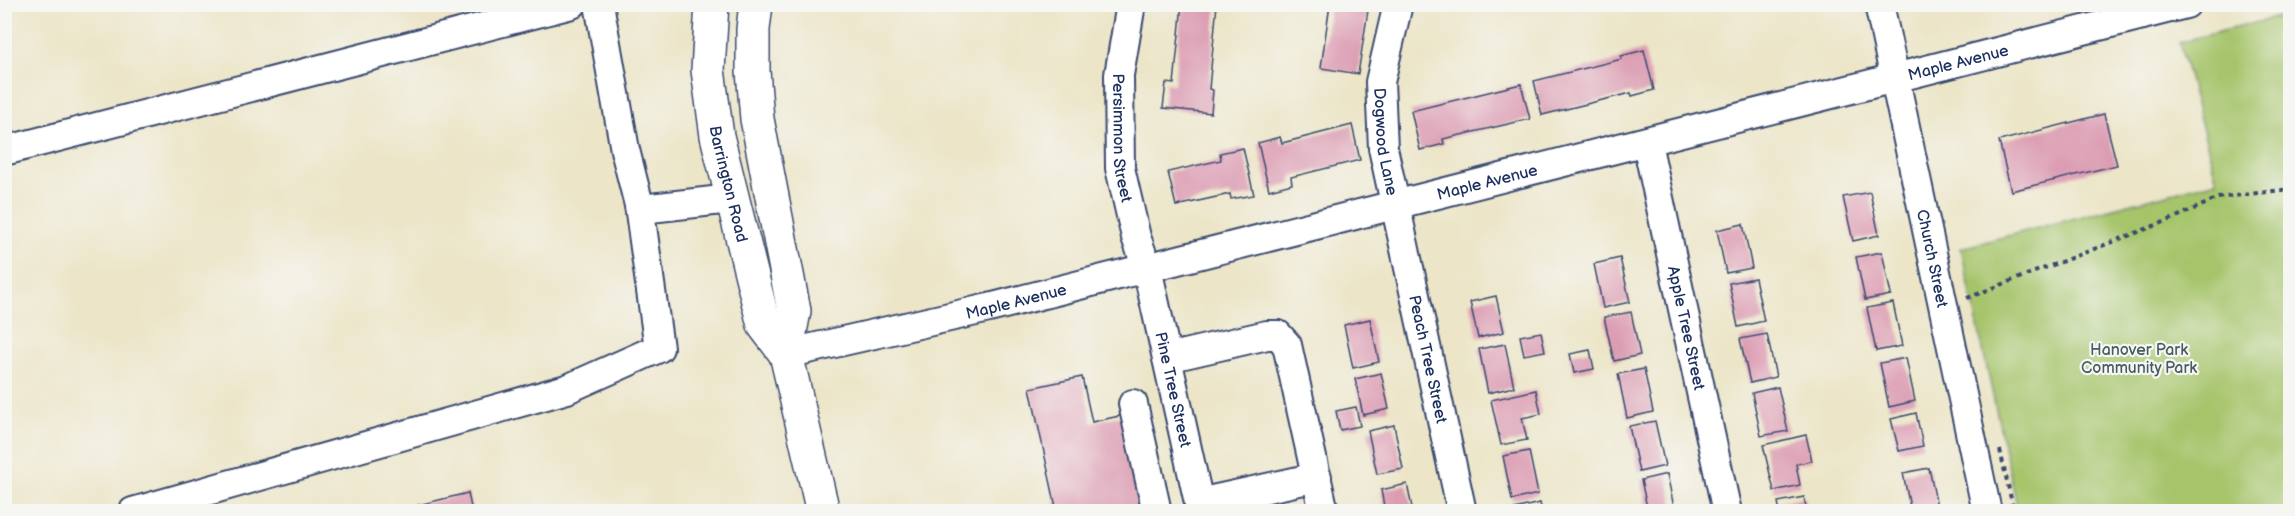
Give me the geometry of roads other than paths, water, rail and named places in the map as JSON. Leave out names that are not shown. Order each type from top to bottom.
[{"type":"main road","name":"Barrington Road","points":[[712,4],[708,70],[717,136],[764,325],[786,354],[823,512]]},
{"type":"main road","name":"Barrington Road","points":[[756,4],[753,61],[757,119],[795,311],[786,354]]},
{"type":"street","points":[[4,151],[572,4]]},
{"type":"street","points":[[134,512],[567,389],[659,348],[639,204],[625,150],[599,4]]},
{"type":"street","name":"Persimmon Street","points":[[1131,4],[1119,75],[1120,168],[1136,237],[1147,268]]},
{"type":"street","name":"Dogwood Lane","points":[[1395,206],[1383,148],[1380,82],[1398,4]]},
{"type":"street","name":"Church Street","points":[[1879,4],[1987,512]]},
{"type":"street","name":"Maple Avenue","points":[[786,354],[989,308],[1647,143],[1894,77],[2186,4]]},
{"type":"street","name":"Apple Tree Street","points":[[1647,143],[1726,512]]},
{"type":"street","points":[[639,204],[650,208],[731,199]]},
{"type":"street","name":"Peach Tree Street","points":[[1395,206],[1462,512]]},
{"type":"street","name":"Pine Tree Street","points":[[1147,268],[1200,507]]},
{"type":"street","points":[[1167,358],[1267,335],[1278,335],[1287,345],[1324,512]]},
{"type":"street","points":[[1133,404],[1157,512]]},
{"type":"street","points":[[1200,507],[1317,477]]},
{"type":"park label","name":"Hanover Park Community Park","points":[[2139,358]]}]
